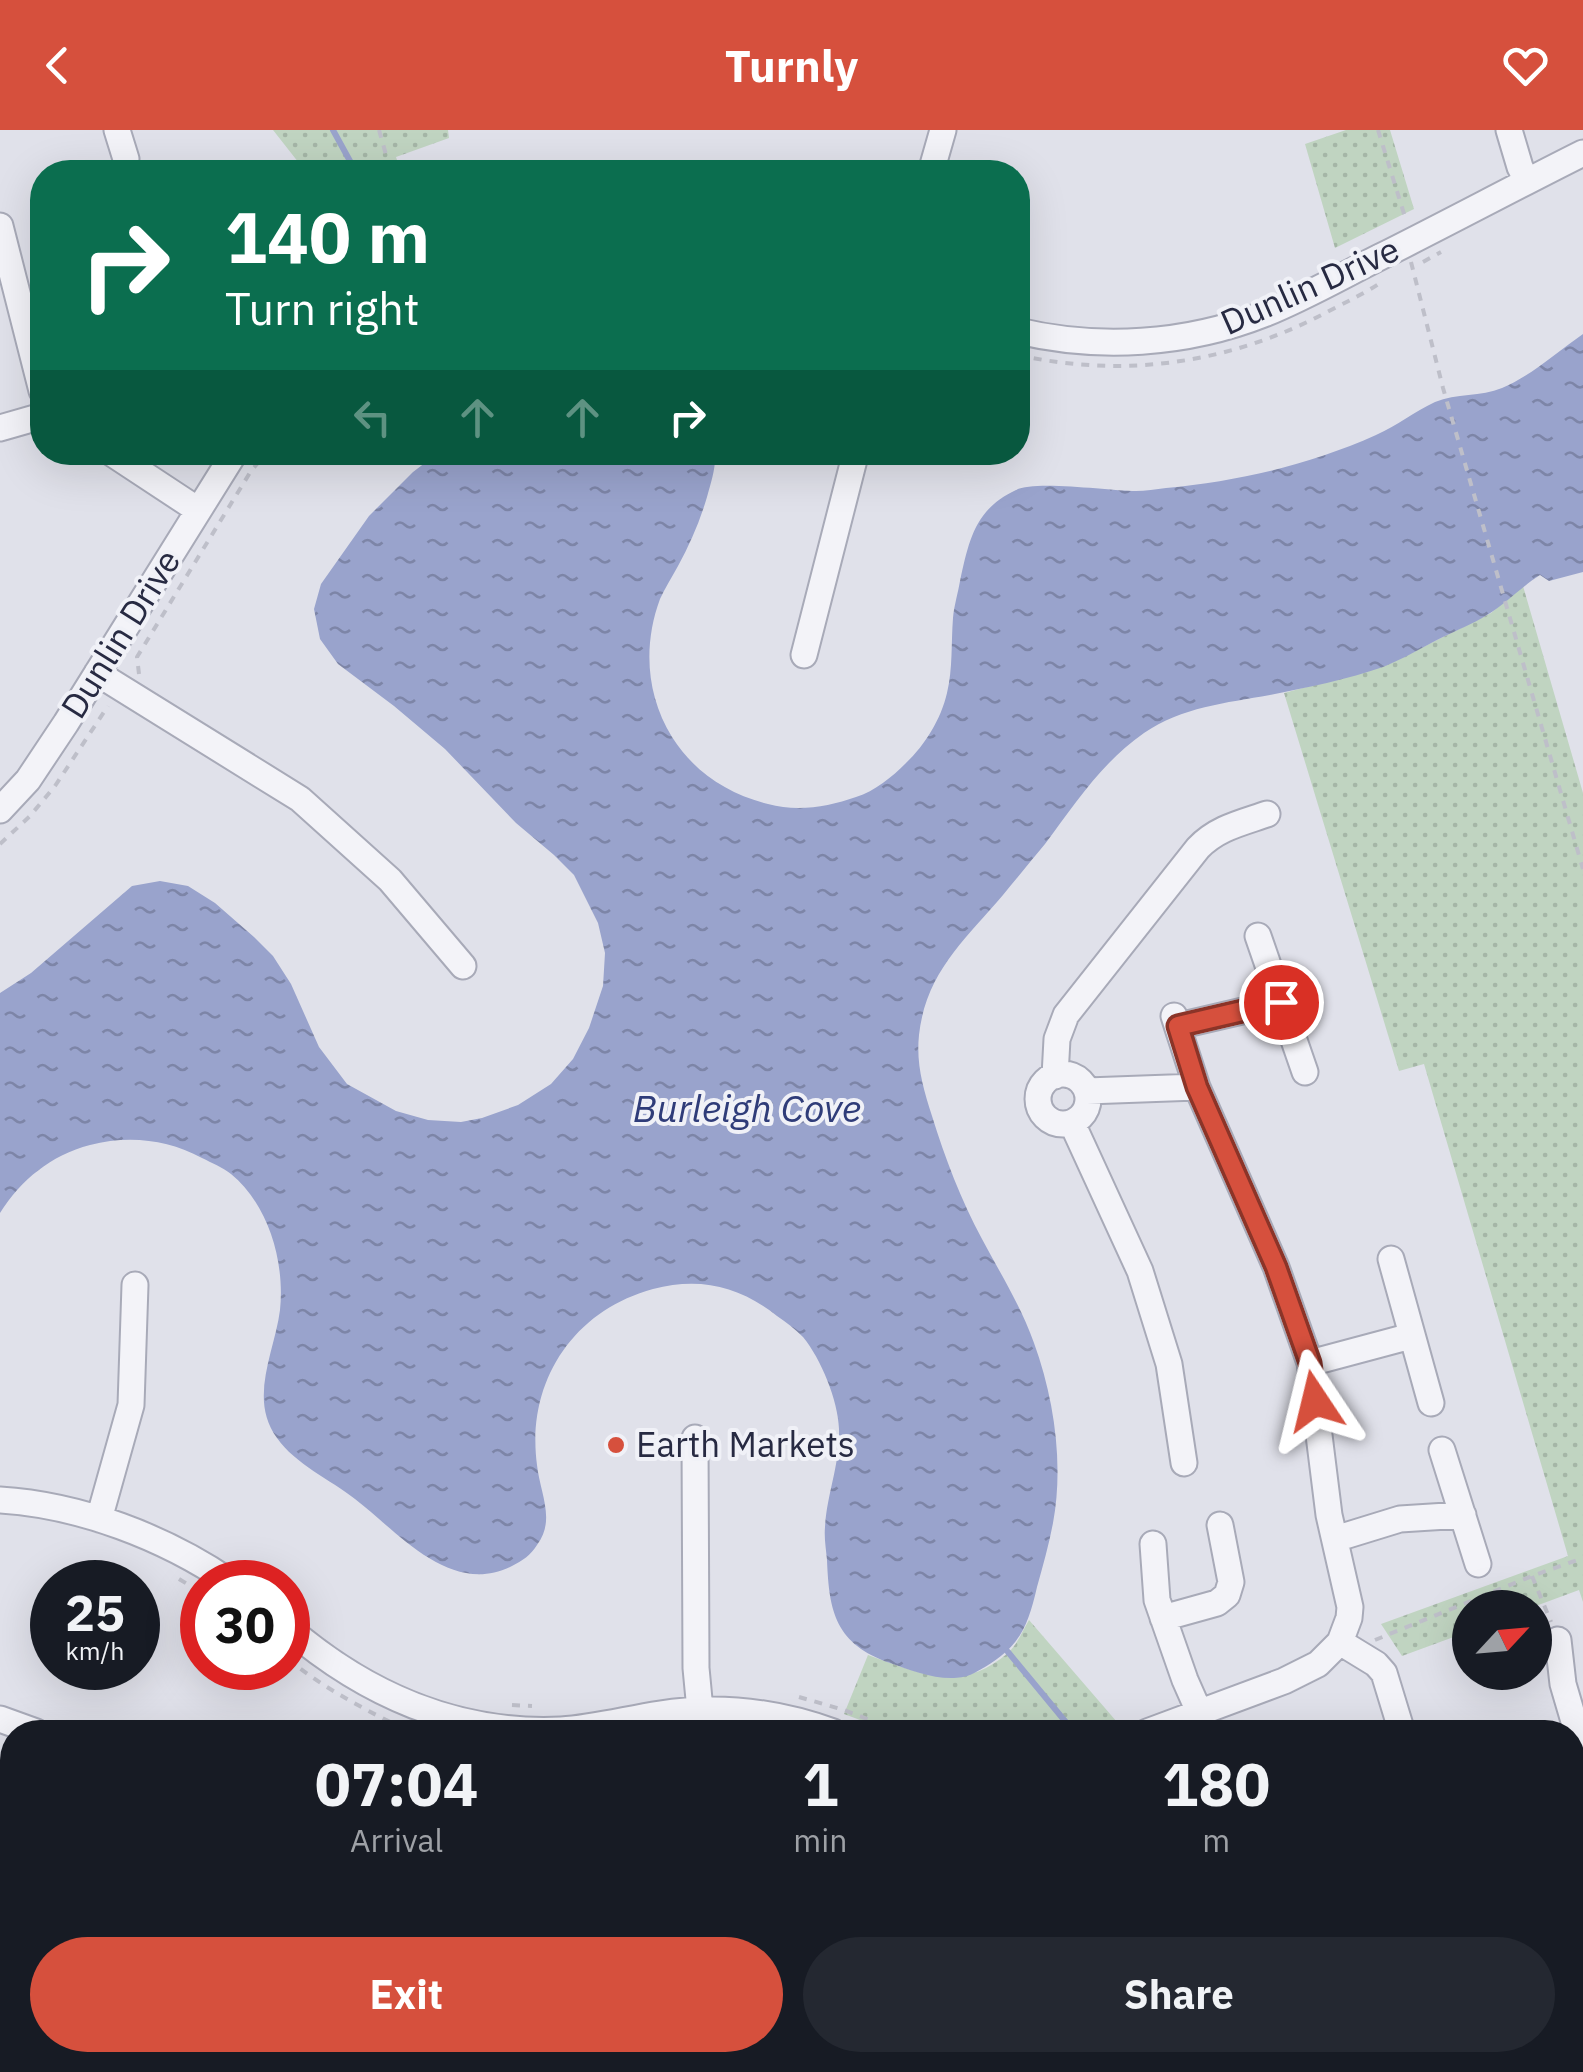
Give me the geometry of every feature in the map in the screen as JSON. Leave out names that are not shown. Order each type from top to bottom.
[{"type":"street","points":[[117,130],[126,158]]},
{"type":"street","points":[[934,160],[942,130]]},
{"type":"street","points":[[1509,130],[1527,182]]},
{"type":"street","name":"Dunlin Drive","points":[[1030,333],[1128,342],[1162,340],[1227,326],[1291,302],[1583,153]]},
{"type":"street","points":[[0,226],[30,343]]},
{"type":"street","points":[[0,428],[30,419]]},
{"type":"street","points":[[130,465],[198,510]]},
{"type":"street","name":"Dunlin Drive","points":[[0,810],[28,780],[227,465]]},
{"type":"street","points":[[804,655],[853,465]]},
{"type":"street","points":[[98,673],[300,799],[390,880],[463,966]]},
{"type":"street","points":[[1054,1076],[1057,1040],[1066,1015],[1198,848],[1209,836],[1225,828],[1267,814]]},
{"type":"street","points":[[1258,936],[1305,1072]]},
{"type":"street","points":[[1281,1002],[1176,1021],[1197,1087],[1276,1267],[1310,1363],[1330,1514],[1350,1606],[1351,1648],[1384,1673],[1398,1720]]},
{"type":"street","points":[[1054,1076],[1078,1078],[1088,1091],[1084,1114],[1072,1124],[1047,1119],[1038,1104],[1042,1087],[1054,1076]]},
{"type":"street","points":[[1088,1091],[1197,1087]]},
{"type":"street","points":[[1072,1124],[1140,1271],[1170,1364],[1184,1462]]},
{"type":"street","points":[[1390,1260],[1431,1403]]},
{"type":"street","points":[[99,1519],[131,1405],[135,1285]]},
{"type":"street","points":[[1310,1363],[1412,1336]]},
{"type":"street","points":[[695,1438],[696,1668],[700,1710]]},
{"type":"street","points":[[1442,1450],[1478,1564]]},
{"type":"street","points":[[0,1500],[99,1519],[191,1560]]},
{"type":"street","points":[[1336,1539],[1400,1519],[1463,1515]]},
{"type":"street","points":[[1162,1618],[1216,1603],[1227,1595],[1230,1582],[1220,1525]]},
{"type":"street","points":[[1153,1544],[1162,1618],[1203,1720]]},
{"type":"street","points":[[1558,1640],[1563,1684],[1574,1720]]},
{"type":"street","points":[[310,1646],[330,1662],[428,1720]]},
{"type":"street","points":[[1210,1720],[1307,1671],[1328,1656],[1351,1648]]},
{"type":"street","points":[[630,1720],[700,1710],[751,1712],[792,1720]]},
{"type":"path","points":[[379,130],[388,160]]},
{"type":"path","points":[[1378,130],[1402,219]]},
{"type":"path","points":[[1413,267],[1443,388],[1583,868]]},
{"type":"path","points":[[1030,309],[1036,311]]},
{"type":"path","points":[[140,676],[137,657],[257,465]]},
{"type":"path","points":[[0,844],[56,786],[107,707],[117,703]]},
{"type":"path","points":[[1351,1648],[1583,1558]]},
{"type":"path","points":[[175,1576],[180,1579]]},
{"type":"path","points":[[1532,1576],[1558,1640]]},
{"type":"path","points":[[310,1615],[314,1619]]},
{"type":"path","points":[[498,1704],[545,1707]]},
{"type":"green space","points":[[273,130],[448,130],[449,138],[396,157],[397,160],[297,160]]},
{"type":"green space","points":[[1346,130],[1390,130],[1414,209],[1335,248],[1305,144]]},
{"type":"green space","points":[[1523,586],[1583,793],[1583,1602],[1579,1590],[1552,1600],[1552,1590],[1474,1590],[1568,1556],[1424,1064],[1399,1071],[1284,693],[1385,666],[1491,613]]},
{"type":"green space","points":[[1452,1598],[1452,1638],[1402,1656],[1381,1624]]},
{"type":"green space","points":[[1029,1620],[1115,1720],[860,1720],[844,1714],[868,1655],[922,1673],[956,1676],[990,1666],[1017,1642]]},
{"type":"water","name":"Burleigh Cove","points":[[1583,334],[1583,572],[1549,581],[1540,575],[1482,618],[1383,667],[1205,707],[1144,733],[1090,784],[949,958],[930,993],[918,1046],[926,1096],[960,1194],[1034,1343],[1052,1409],[1057,1455],[1053,1523],[1030,1613],[1021,1634],[1007,1651],[977,1672],[946,1678],[905,1668],[858,1646],[839,1624],[830,1596],[825,1535],[839,1442],[832,1393],[803,1337],[748,1297],[703,1284],[670,1285],[624,1300],[599,1314],[578,1333],[560,1354],[539,1406],[536,1435],[546,1516],[543,1536],[529,1555],[512,1566],[490,1573],[468,1573],[427,1557],[293,1456],[277,1438],[269,1423],[264,1391],[280,1310],[277,1254],[265,1218],[231,1174],[189,1152],[161,1143],[104,1142],[76,1149],[50,1162],[17,1190],[0,1213],[0,993],[31,973],[132,886],[160,881],[188,886],[215,903],[273,956],[291,984],[319,1047],[347,1084],[396,1111],[428,1120],[461,1122],[482,1118],[518,1105],[551,1084],[573,1059],[589,1028],[603,986],[605,953],[598,923],[574,875],[516,823],[445,749],[338,664],[320,639],[314,609],[321,584],[369,516],[422,465],[715,465],[701,515],[655,616],[649,652],[652,687],[672,737],[713,780],[768,804],[812,807],[845,801],[876,787],[913,756],[931,731],[949,684],[954,613],[967,552],[983,516],[1002,498],[1026,487],[1136,491],[1247,476],[1351,446],[1435,402],[1502,388]]},
{"type":"waterway","points":[[333,130],[349,160]]},
{"type":"waterway","points":[[1008,1652],[1064,1720]]},
{"type":"place","name":"Earth Markets","points":[[616,1445]]},
{"type":"route","points":[[1281,1002],[1178,1026],[1197,1087],[1276,1267],[1310,1363],[1315,1401]]}]
